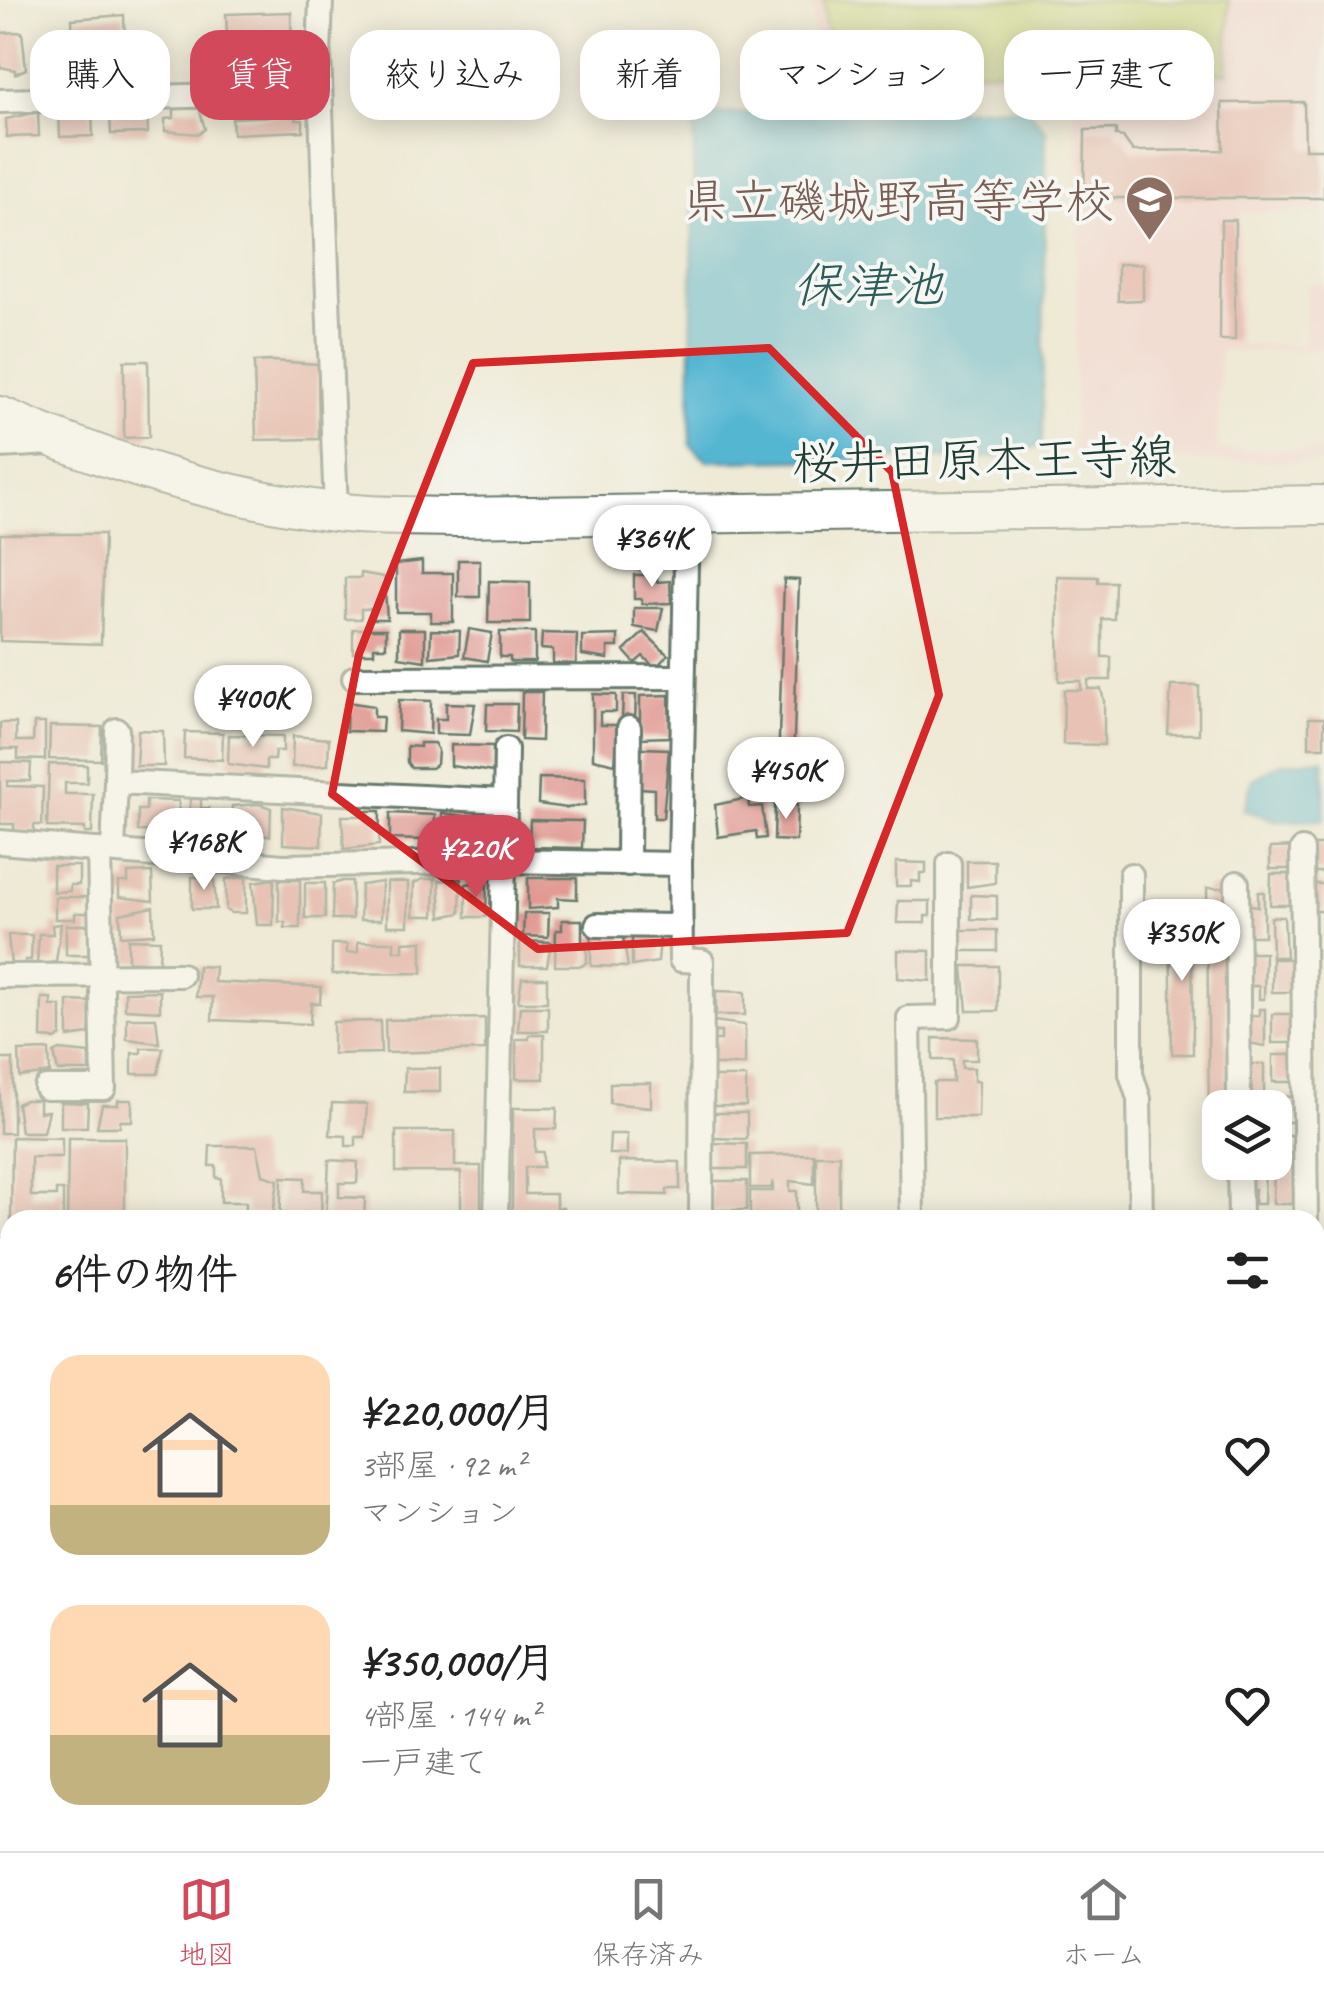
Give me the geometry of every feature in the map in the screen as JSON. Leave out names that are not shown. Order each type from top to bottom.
[{"type":"main road","name":"桜井田原本王寺線","points":[[0,416],[132,467],[244,496],[336,512],[457,518],[1324,505]]},
{"type":"street","points":[[322,0],[320,56],[336,512]]},
{"type":"street","points":[[0,100],[190,96]]},
{"type":"street","points":[[0,446],[62,442]]},
{"type":"street","points":[[687,512],[681,960],[702,961],[701,1210]]},
{"type":"street","points":[[354,678],[682,677]]},
{"type":"street","points":[[628,864],[630,728]]},
{"type":"street","points":[[46,1088],[104,1088],[106,851],[116,782],[117,730]]},
{"type":"street","points":[[496,1210],[506,749]]},
{"type":"street","points":[[116,782],[506,800]]},
{"type":"street","points":[[0,842],[283,866],[680,864]]},
{"type":"street","points":[[1302,850],[1306,1210]]},
{"type":"street","points":[[912,1210],[909,1018],[949,1017],[949,864]]},
{"type":"street","points":[[1131,875],[1131,1074],[1140,1099],[1141,1210]]},
{"type":"street","points":[[1237,884],[1239,1090]]},
{"type":"street","points":[[597,926],[681,926]]},
{"type":"street","points":[[0,976],[181,975]]},
{"type":"street","points":[[1239,1180],[1240,1210]]},
{"type":"highlighted area","points":[[769,348],[892,472],[939,695],[847,933],[538,949],[332,794],[359,654],[473,363]]},
{"type":"shaded area","name":"県立磯城野高等学校","points":[[812,0],[824,0],[825,27],[852,30],[813,30]]},
{"type":"shaded area","name":"県立磯城野高等学校","points":[[1229,0],[1324,0],[1324,149],[1305,149],[1303,102],[1223,103],[1223,150],[1133,151],[1123,137],[1116,136],[1115,129],[1086,130],[1084,198],[1324,198],[1324,212],[1240,213],[1239,345],[1304,345],[1306,284],[1324,283],[1324,350],[1220,350],[1218,449],[1324,450],[1324,463],[1082,459],[1073,454],[1078,211],[1074,120],[1214,120],[1214,71],[1227,72]],"holes":[[[1222,220],[1235,221],[1235,340],[1220,340]]]},
{"type":"shaded area","name":"県立磯城野高等学校","points":[[984,45],[1004,47],[1004,76],[984,76]]},
{"type":"green space","points":[[824,0],[1229,0],[1227,73],[1214,73],[1214,30],[1004,30],[1004,71],[984,70],[984,30],[825,27]]},
{"type":"water","name":"保津池","points":[[1004,107],[1004,120],[1037,120],[1046,131],[1042,444],[1010,457],[707,461],[690,445],[694,122],[720,120],[720,114],[740,113],[740,120],[984,120],[984,108]]},
{"type":"water","points":[[1324,759],[1324,820],[1278,821],[1244,810],[1252,779],[1282,763]]},
{"type":"building","points":[[291,12],[291,30],[227,30],[226,14]]},
{"type":"building","points":[[124,15],[124,30],[72,30],[72,19]]},
{"type":"building","points":[[22,32],[26,69],[15,74],[15,70],[0,67],[0,33]]},
{"type":"building","points":[[1304,102],[1305,149],[1324,149],[1324,198],[1084,198],[1085,130],[1116,129],[1116,136],[1123,137],[1133,151],[1223,150],[1222,103]]},
{"type":"building","points":[[190,108],[190,120],[202,120],[205,129],[199,134],[165,131],[165,120],[174,118],[174,109]]},
{"type":"building","points":[[30,114],[30,120],[38,120],[39,136],[7,137],[6,119]]},
{"type":"building","points":[[59,120],[92,120],[93,136],[60,137]]},
{"type":"building","points":[[110,120],[147,120],[148,133],[111,134]]},
{"type":"building","points":[[232,120],[303,120],[303,131],[233,134]]},
{"type":"building","points":[[1221,220],[1235,220],[1235,340],[1220,340]]},
{"type":"building","points":[[1118,264],[1143,264],[1143,300],[1118,301]]},
{"type":"building","points":[[124,361],[148,361],[149,437],[124,438]]},
{"type":"building","points":[[254,362],[318,364],[319,439],[256,440]]},
{"type":"building","points":[[0,534],[104,534],[101,644],[0,641]]},
{"type":"building","points":[[636,542],[669,542],[668,559],[663,559],[658,570],[635,569]]},
{"type":"building","points":[[458,560],[480,560],[480,597],[458,597]]},
{"type":"building","points":[[422,561],[422,573],[453,573],[453,622],[431,622],[431,612],[396,612],[396,564]]},
{"type":"building","points":[[361,573],[384,577],[387,619],[373,619],[373,609],[361,609],[361,619],[345,619],[345,578],[361,578]]},
{"type":"building","points":[[634,575],[657,575],[657,582],[670,581],[671,603],[642,604],[642,599],[634,599]]},
{"type":"building","points":[[1057,576],[1098,577],[1098,582],[1115,582],[1114,619],[1102,619],[1102,657],[1111,657],[1111,680],[1088,680],[1088,689],[1101,689],[1104,701],[1104,745],[1063,744],[1064,690],[1081,690],[1081,681],[1059,681]]},
{"type":"building","points":[[784,579],[799,580],[793,770],[778,770]]},
{"type":"building","points":[[489,581],[530,582],[530,623],[488,623]]},
{"type":"building","points":[[634,608],[663,608],[658,631],[634,627]]},
{"type":"building","points":[[353,629],[386,629],[386,647],[374,647],[374,653],[353,653]]},
{"type":"building","points":[[399,629],[425,629],[425,661],[399,657]]},
{"type":"building","points":[[469,629],[492,633],[487,661],[464,657]]},
{"type":"building","points":[[431,630],[460,631],[459,654],[430,657]]},
{"type":"building","points":[[500,632],[535,632],[535,662],[510,662],[510,657],[500,657]]},
{"type":"building","points":[[644,632],[668,655],[655,668],[643,656],[635,663],[624,651]]},
{"type":"building","points":[[542,633],[577,634],[576,664],[553,663],[553,650],[541,649]]},
{"type":"building","points":[[618,635],[618,647],[608,647],[608,659],[582,655],[582,636]]},
{"type":"building","points":[[1171,686],[1199,686],[1199,734],[1168,734]]},
{"type":"building","points":[[522,692],[542,692],[541,741],[521,740]]},
{"type":"building","points":[[593,694],[616,695],[616,712],[600,712],[600,725],[619,725],[615,764],[593,759]]},
{"type":"building","points":[[623,695],[636,695],[635,720],[622,719]]},
{"type":"building","points":[[669,695],[670,737],[640,738],[640,696]]},
{"type":"building","points":[[399,700],[431,701],[430,734],[398,731]]},
{"type":"building","points":[[347,702],[374,706],[374,717],[383,717],[382,732],[346,731]]},
{"type":"building","points":[[446,703],[475,704],[470,735],[436,734],[436,719],[446,719]]},
{"type":"building","points":[[487,704],[517,704],[516,732],[486,731]]},
{"type":"building","points":[[1309,718],[1324,718],[1324,747],[1309,747]]},
{"type":"building","points":[[0,723],[16,723],[16,741],[33,741],[34,723],[45,723],[45,760],[18,759],[18,749],[0,749]]},
{"type":"building","points":[[50,726],[102,727],[101,760],[49,759]]},
{"type":"building","points":[[138,730],[163,731],[164,766],[136,766]]},
{"type":"building","points":[[185,732],[223,733],[222,760],[184,758]]},
{"type":"building","points":[[229,735],[283,736],[283,751],[275,751],[274,760],[266,760],[266,769],[228,764]]},
{"type":"building","points":[[293,736],[329,739],[328,765],[292,767]]},
{"type":"building","points":[[420,743],[434,743],[438,750],[437,764],[431,768],[411,768],[407,762],[407,746],[420,747]]},
{"type":"building","points":[[451,745],[493,746],[493,772],[451,766]]},
{"type":"building","points":[[641,748],[669,749],[663,818],[654,818],[654,789],[640,788]]},
{"type":"building","points":[[0,762],[31,763],[30,781],[7,781],[7,786],[43,787],[42,825],[34,825],[34,832],[14,831],[14,824],[0,824]]},
{"type":"building","points":[[49,764],[87,765],[87,783],[65,783],[65,794],[93,794],[92,833],[85,833],[85,828],[47,827]]},
{"type":"building","points":[[539,778],[585,779],[585,805],[567,808],[538,804]]},
{"type":"building","points":[[748,798],[749,807],[762,806],[766,838],[757,839],[756,831],[718,837],[715,805]]},
{"type":"building","points":[[191,799],[201,799],[201,808],[209,808],[208,840],[185,839]]},
{"type":"building","points":[[146,800],[179,801],[178,838],[165,838],[166,832],[138,831],[138,810],[146,810]]},
{"type":"building","points":[[259,804],[271,808],[270,836],[231,835],[232,806]]},
{"type":"building","points":[[775,804],[797,805],[796,841],[774,840]]},
{"type":"building","points":[[283,807],[322,813],[321,846],[283,844]]},
{"type":"building","points":[[367,811],[380,811],[379,845],[344,849],[342,816],[366,816]]},
{"type":"building","points":[[390,813],[435,815],[434,841],[421,844],[421,840],[390,839]]},
{"type":"building","points":[[442,813],[478,818],[478,839],[471,839],[471,846],[441,848]]},
{"type":"building","points":[[530,820],[583,821],[582,848],[529,847]]},
{"type":"building","points":[[1314,845],[1324,845],[1324,872],[1314,872]]},
{"type":"building","points":[[1298,847],[1291,869],[1270,869],[1270,848]]},
{"type":"building","points":[[967,861],[995,861],[995,883],[967,887]]},
{"type":"building","points":[[896,862],[926,863],[926,873],[920,873],[920,882],[911,881],[911,886],[896,886]]},
{"type":"building","points":[[53,866],[79,866],[79,885],[70,885],[70,891],[53,892]]},
{"type":"building","points":[[152,872],[153,901],[119,897],[119,882],[128,882],[128,873]]},
{"type":"building","points":[[1271,874],[1290,874],[1290,905],[1270,905]]},
{"type":"building","points":[[192,877],[214,877],[216,909],[192,909]]},
{"type":"building","points":[[246,877],[246,913],[231,913],[226,910],[226,879]]},
{"type":"building","points":[[528,878],[577,878],[577,899],[558,898],[558,907],[528,909]]},
{"type":"building","points":[[274,879],[273,925],[257,925],[253,882]]},
{"type":"building","points":[[435,879],[434,916],[413,916],[414,883]]},
{"type":"building","points":[[461,879],[460,913],[441,917],[439,881]]},
{"type":"building","points":[[279,880],[300,880],[300,928],[285,928],[285,922],[279,922]]},
{"type":"building","points":[[352,881],[352,919],[332,919],[333,884]]},
{"type":"building","points":[[487,881],[486,917],[466,917],[466,884]]},
{"type":"building","points":[[382,882],[381,920],[360,920],[361,885]]},
{"type":"building","points":[[387,882],[408,882],[408,926],[387,926]]},
{"type":"building","points":[[305,883],[325,883],[325,918],[305,918]]},
{"type":"building","points":[[1314,884],[1324,884],[1324,911],[1314,911]]},
{"type":"building","points":[[1207,888],[1225,888],[1227,1090],[1209,1090]]},
{"type":"building","points":[[1258,892],[1264,892],[1264,936],[1247,936],[1247,911],[1249,905],[1258,906]]},
{"type":"building","points":[[971,895],[997,896],[997,920],[971,919]]},
{"type":"building","points":[[55,897],[89,897],[89,913],[75,913],[75,919],[55,919]]},
{"type":"building","points":[[898,901],[930,901],[930,916],[925,916],[925,923],[897,923]]},
{"type":"building","points":[[153,907],[154,934],[121,936],[120,914]]},
{"type":"building","points":[[524,913],[549,913],[548,937],[523,936]]},
{"type":"building","points":[[1170,916],[1192,916],[1193,1054],[1172,1054]]},
{"type":"building","points":[[1271,917],[1284,917],[1286,957],[1272,957]]},
{"type":"building","points":[[562,920],[582,920],[582,947],[587,947],[587,962],[582,966],[555,966],[556,930],[562,930]]},
{"type":"building","points":[[61,924],[56,962],[37,965],[39,934],[53,934],[52,925]]},
{"type":"building","points":[[66,925],[89,925],[89,955],[66,955]]},
{"type":"building","points":[[960,930],[997,930],[997,951],[960,951]]},
{"type":"building","points":[[8,935],[32,935],[31,960],[25,960],[25,965],[11,965]]},
{"type":"building","points":[[632,936],[660,937],[658,962],[632,966]]},
{"type":"building","points":[[591,937],[623,937],[628,967],[591,966]]},
{"type":"building","points":[[128,939],[160,940],[159,964],[141,967],[141,962],[128,962]]},
{"type":"building","points":[[422,941],[422,973],[332,974],[332,944],[347,944],[347,953],[358,952],[358,942],[394,942],[394,951],[403,951],[403,942]]},
{"type":"building","points":[[520,941],[551,942],[547,966],[520,966]]},
{"type":"building","points":[[898,950],[930,951],[930,981],[898,978]]},
{"type":"building","points":[[1247,953],[1265,953],[1264,999],[1259,999],[1259,986],[1247,986]]},
{"type":"building","points":[[1272,959],[1294,959],[1294,992],[1272,992]]},
{"type":"building","points":[[198,966],[215,967],[214,982],[321,987],[320,1003],[311,1003],[310,1024],[212,1020],[213,997],[196,997]]},
{"type":"building","points":[[963,966],[998,966],[998,1011],[967,1011]]},
{"type":"building","points":[[522,978],[547,978],[547,1002],[518,1002]]},
{"type":"building","points":[[160,991],[160,1011],[125,1009],[125,992]]},
{"type":"building","points":[[716,991],[745,992],[745,1015],[716,1015]]},
{"type":"building","points":[[42,998],[51,998],[51,1006],[61,1006],[61,1036],[55,1039],[41,1038]]},
{"type":"building","points":[[68,1001],[92,1002],[89,1034],[68,1037]]},
{"type":"building","points":[[520,1007],[548,1007],[548,1031],[518,1031]]},
{"type":"building","points":[[1259,1009],[1265,1009],[1265,1046],[1248,1043],[1248,1016],[1259,1016]]},
{"type":"building","points":[[1272,1014],[1295,1014],[1295,1043],[1272,1043]]},
{"type":"building","points":[[127,1018],[156,1018],[159,1043],[127,1039]]},
{"type":"building","points":[[485,1018],[485,1050],[386,1053],[385,1020]]},
{"type":"building","points":[[380,1021],[381,1053],[333,1054],[333,1022]]},
{"type":"building","points":[[713,1021],[745,1025],[745,1065],[711,1065],[711,1040],[721,1040],[721,1032],[713,1032]]},
{"type":"building","points":[[529,1035],[544,1035],[544,1079],[516,1079],[516,1039],[529,1039]]},
{"type":"building","points":[[933,1038],[977,1039],[977,1060],[962,1060],[962,1068],[974,1068],[974,1081],[979,1081],[978,1117],[934,1117],[934,1082],[953,1082],[953,1060],[933,1060]]},
{"type":"building","points":[[141,1048],[163,1048],[158,1074],[132,1074],[132,1053],[141,1053]]},
{"type":"building","points":[[49,1050],[50,1073],[20,1077],[19,1051]]},
{"type":"building","points":[[54,1053],[89,1053],[89,1071],[58,1071]]},
{"type":"building","points":[[1273,1055],[1294,1055],[1294,1082],[1273,1082]]},
{"type":"building","points":[[0,1059],[13,1059],[13,1133],[0,1133]]},
{"type":"building","points":[[1250,1064],[1264,1064],[1264,1090],[1250,1090]]},
{"type":"building","points":[[405,1068],[440,1068],[440,1092],[404,1092]]},
{"type":"building","points":[[712,1077],[746,1077],[746,1106],[711,1106]]},
{"type":"building","points":[[610,1083],[651,1083],[651,1107],[610,1103]]},
{"type":"building","points":[[1292,1096],[1296,1096],[1296,1122],[1292,1122]]},
{"type":"building","points":[[39,1100],[39,1112],[48,1111],[43,1132],[21,1132],[17,1104]]},
{"type":"building","points":[[118,1100],[132,1100],[132,1121],[120,1121],[120,1127],[97,1127],[102,1105],[118,1105]]},
{"type":"building","points":[[61,1102],[88,1103],[87,1127],[61,1127]]},
{"type":"building","points":[[332,1103],[367,1104],[365,1137],[356,1137],[356,1146],[346,1146],[346,1136],[330,1135]]},
{"type":"building","points":[[513,1108],[557,1108],[556,1129],[535,1129],[535,1152],[543,1152],[543,1167],[525,1167],[525,1194],[556,1194],[556,1208],[563,1210],[512,1210]]},
{"type":"building","points":[[711,1113],[747,1113],[747,1139],[711,1138]]},
{"type":"building","points":[[396,1131],[455,1131],[455,1166],[481,1166],[481,1210],[461,1210],[461,1172],[396,1172]]},
{"type":"building","points":[[610,1134],[627,1134],[627,1154],[609,1154]]},
{"type":"building","points":[[1292,1135],[1296,1135],[1296,1152],[1292,1153]]},
{"type":"building","points":[[12,1137],[62,1138],[62,1157],[31,1157],[31,1196],[56,1196],[56,1190],[63,1190],[63,1210],[11,1210]]},
{"type":"building","points":[[68,1138],[125,1138],[125,1210],[67,1210]]},
{"type":"building","points":[[711,1143],[747,1144],[747,1169],[711,1169]]},
{"type":"building","points":[[210,1146],[257,1146],[263,1175],[278,1180],[274,1210],[246,1210],[246,1202],[221,1202],[221,1178],[216,1178],[216,1166],[209,1166]]},
{"type":"building","points":[[814,1154],[814,1184],[790,1181],[790,1191],[797,1191],[797,1210],[750,1210],[750,1191],[773,1191],[773,1181],[771,1188],[750,1188],[750,1155]]},
{"type":"building","points":[[816,1155],[839,1155],[839,1210],[816,1210]]},
{"type":"building","points":[[329,1160],[358,1162],[357,1183],[339,1183],[339,1197],[365,1198],[364,1210],[326,1210]]},
{"type":"building","points":[[619,1161],[680,1162],[680,1189],[667,1189],[667,1195],[619,1194]]},
{"type":"building","points":[[1292,1161],[1296,1161],[1296,1204],[1273,1204],[1274,1180],[1292,1180]]},
{"type":"building","points":[[282,1177],[305,1178],[304,1191],[322,1191],[321,1210],[280,1210]]},
{"type":"building","points":[[1252,1180],[1265,1180],[1264,1204],[1254,1204],[1255,1189],[1250,1189]]},
{"type":"building","points":[[711,1181],[747,1181],[747,1210],[711,1210]]},
{"type":"place","name":"県立磯城野高等学校","points":[[1149,242]]}]
